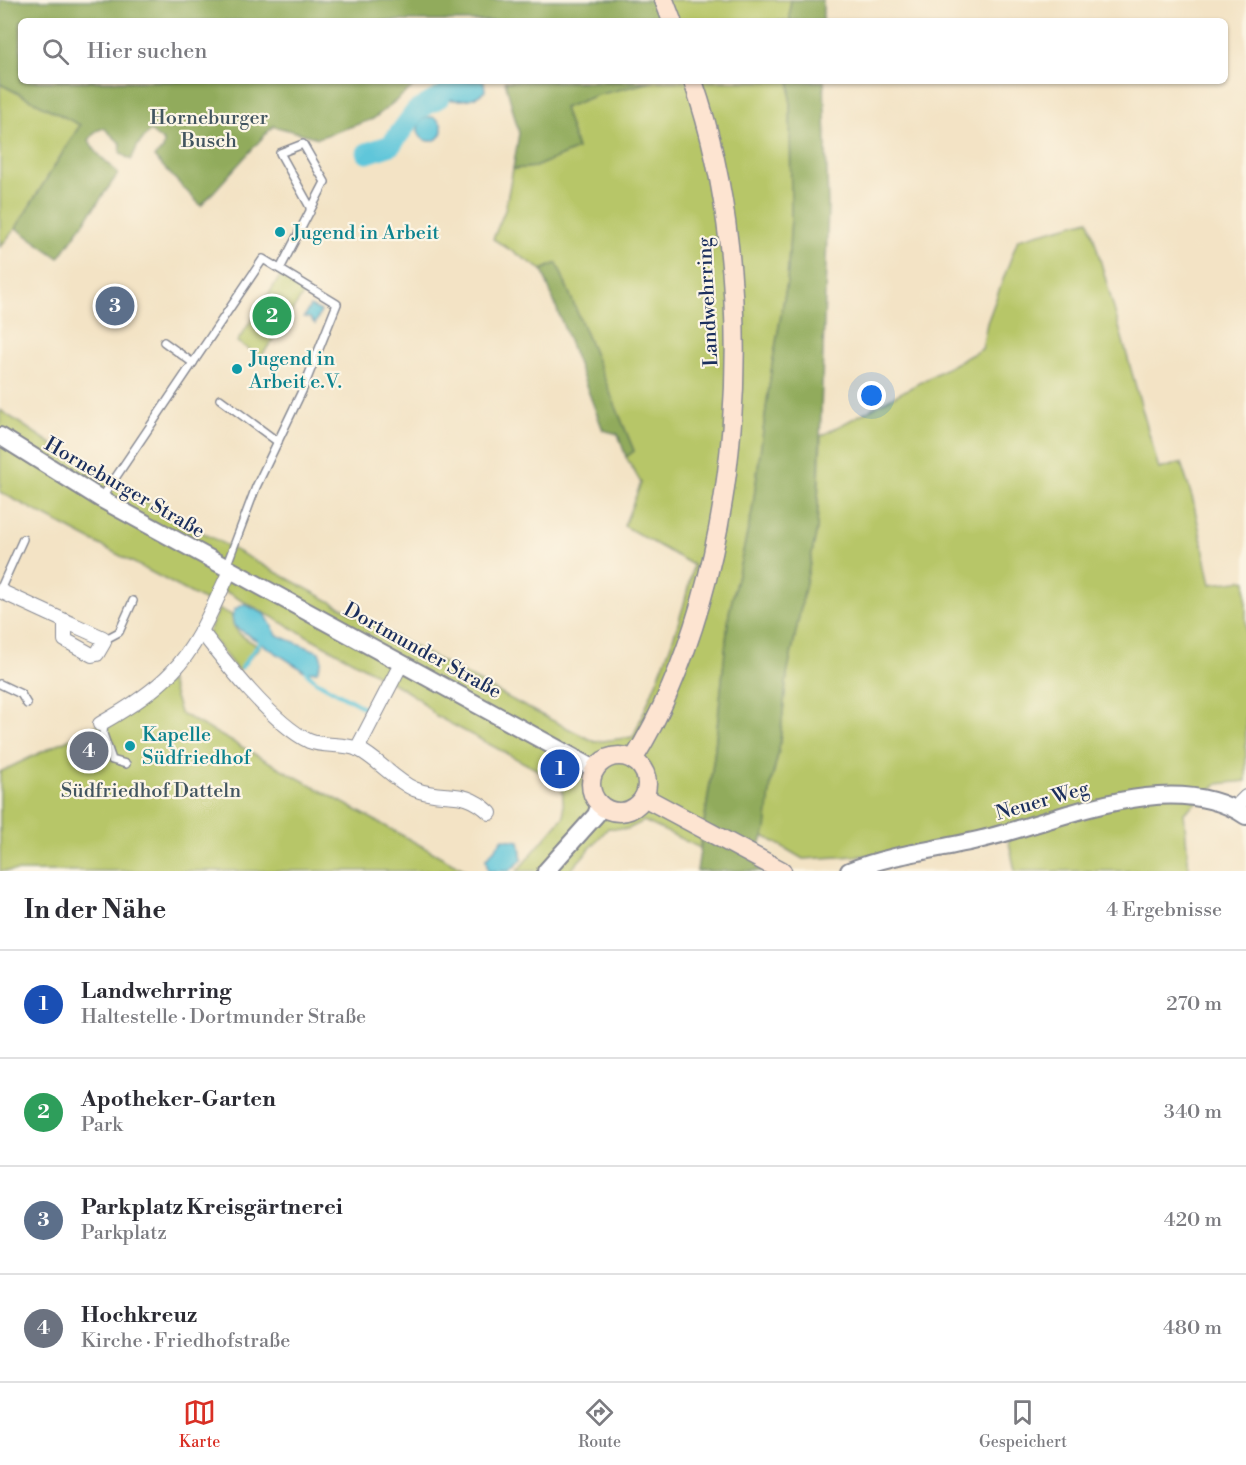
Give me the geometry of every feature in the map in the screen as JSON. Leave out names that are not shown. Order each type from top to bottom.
[{"type":"main road","points":[[664,0],[671,18]]},
{"type":"main road","name":"Landwehrring","points":[[633,760],[671,687],[691,634],[715,541],[728,459],[735,330],[732,279],[717,175],[694,84]]},
{"type":"main road","points":[[625,756],[633,760],[640,765],[647,780],[644,796],[639,804],[624,812],[607,809],[600,804],[591,787],[595,769],[608,758],[625,756]]},
{"type":"main road","points":[[644,796],[782,871]]},
{"type":"street","name":"Horneburger Straße","points":[[0,436],[100,499],[228,570]]},
{"type":"street","points":[[102,722],[144,696],[173,671],[201,631],[228,570]]},
{"type":"street","name":"Dortmunder Straße","points":[[228,570],[595,769]]},
{"type":"street","points":[[0,591],[104,640]]},
{"type":"street","points":[[201,631],[233,673],[294,732],[311,742],[357,749],[414,788],[446,796],[457,795],[476,799],[490,813]]},
{"type":"street","points":[[357,749],[401,664]]},
{"type":"street","name":"Neuer Weg","points":[[849,871],[878,860],[928,852],[1104,805],[1151,796],[1198,798],[1242,807]]},
{"type":"street","points":[[546,871],[596,815],[600,804]]},
{"type":"lane","points":[[280,270],[310,212],[325,182],[303,144],[280,153],[310,207],[310,212]]},
{"type":"lane","points":[[100,499],[263,259],[337,304],[278,442],[256,487],[228,570]]},
{"type":"lane","points":[[164,342],[193,363]]},
{"type":"lane","points":[[220,399],[278,442]]},
{"type":"lane","points":[[0,591],[23,539]]},
{"type":"lane","points":[[104,640],[119,632],[133,600]]},
{"type":"lane","points":[[0,684],[21,694],[27,704]]},
{"type":"lane","points":[[102,722],[103,734],[112,759],[126,764]]},
{"type":"green space","name":"Horneburger Busch","points":[[0,0],[651,0],[660,18],[18,18],[18,84],[416,84],[373,119],[318,138],[273,126],[201,206],[154,157],[163,149],[164,142],[150,131],[138,145],[131,160],[120,153],[121,144],[104,128],[96,131],[89,140],[95,150],[118,174],[59,258],[16,228],[80,125],[0,84]]},
{"type":"green space","points":[[651,0],[790,0],[790,18],[660,18]]},
{"type":"green space","points":[[790,0],[823,0],[823,18],[790,18]]},
{"type":"green space","points":[[0,84],[80,125],[16,228],[0,247]]},
{"type":"green space","points":[[506,84],[643,84],[597,95],[564,108],[577,149],[535,167],[513,169],[519,133]]},
{"type":"green space","points":[[642,84],[790,84],[791,218],[787,282],[772,365],[752,512],[729,613],[714,757],[700,848],[644,821],[628,829],[608,828],[570,871],[517,871],[564,816],[562,783],[436,716],[419,699],[400,687],[221,589],[213,605],[0,492],[0,410],[111,483],[522,705],[595,742],[633,737],[676,631],[693,565],[624,526],[641,483],[626,457],[634,451],[557,263],[542,270],[493,239],[505,210],[513,169],[535,167],[577,149],[564,108],[596,95]]},
{"type":"green space","points":[[790,84],[824,84],[828,205],[817,529],[787,675],[779,750],[771,783],[766,830],[755,856],[781,871],[697,871],[714,757],[729,613],[752,512],[772,365],[787,282],[791,218]]},
{"type":"green space","points":[[1089,220],[1159,469],[1181,463],[1193,500],[1211,584],[1246,580],[1246,781],[1217,784],[1184,813],[1189,871],[1015,871],[1007,833],[928,852],[803,859],[764,836],[771,783],[779,750],[787,675],[817,529],[821,436],[982,349],[987,323],[1018,239]]},
{"type":"green space","points":[[557,263],[634,451],[626,457],[618,434],[603,430],[542,270]]},
{"type":"green space","points":[[281,275],[305,292],[261,357],[237,342]]},
{"type":"green space","points":[[219,609],[232,615],[237,631],[260,647],[238,671],[208,633]]},
{"type":"green space","name":"Südfriedhof Datteln","points":[[170,681],[180,713],[467,871],[0,871],[0,772],[100,724]]},
{"type":"water","points":[[440,84],[484,84],[485,91],[474,98],[456,100],[438,97]]},
{"type":"water","points":[[430,117],[438,121],[442,129],[438,137],[430,141],[422,137],[418,129],[422,121]]},
{"type":"water","points":[[310,306],[321,311],[315,324],[310,318],[304,317]]},
{"type":"water","points":[[244,604],[265,614],[277,635],[319,652],[322,661],[317,671],[306,672],[234,626],[232,617],[235,609]]},
{"type":"water","points":[[503,839],[519,841],[522,860],[509,871],[488,871],[486,859]]},
{"type":"waterway","points":[[367,153],[391,145],[416,111],[440,97]]},
{"type":"waterway","points":[[241,668],[260,642]]},
{"type":"waterway","points":[[306,672],[316,681],[368,710]]},
{"type":"place","name":"Jugend in Arbeit","points":[[280,232]]},
{"type":"place","name":"Parkplatz Kreisgärtnerei","points":[[115,306]]},
{"type":"place","name":"Apotheker-Garten","points":[[272,316]]},
{"type":"place","name":"Jugend in Arbeit e.V.","points":[[237,369]]},
{"type":"place","name":"Kapelle Südfriedhof","points":[[130,746]]},
{"type":"place","name":"Hochkreuz","points":[[89,751]]},
{"type":"place","name":"Landwehrring","points":[[560,769]]}]
